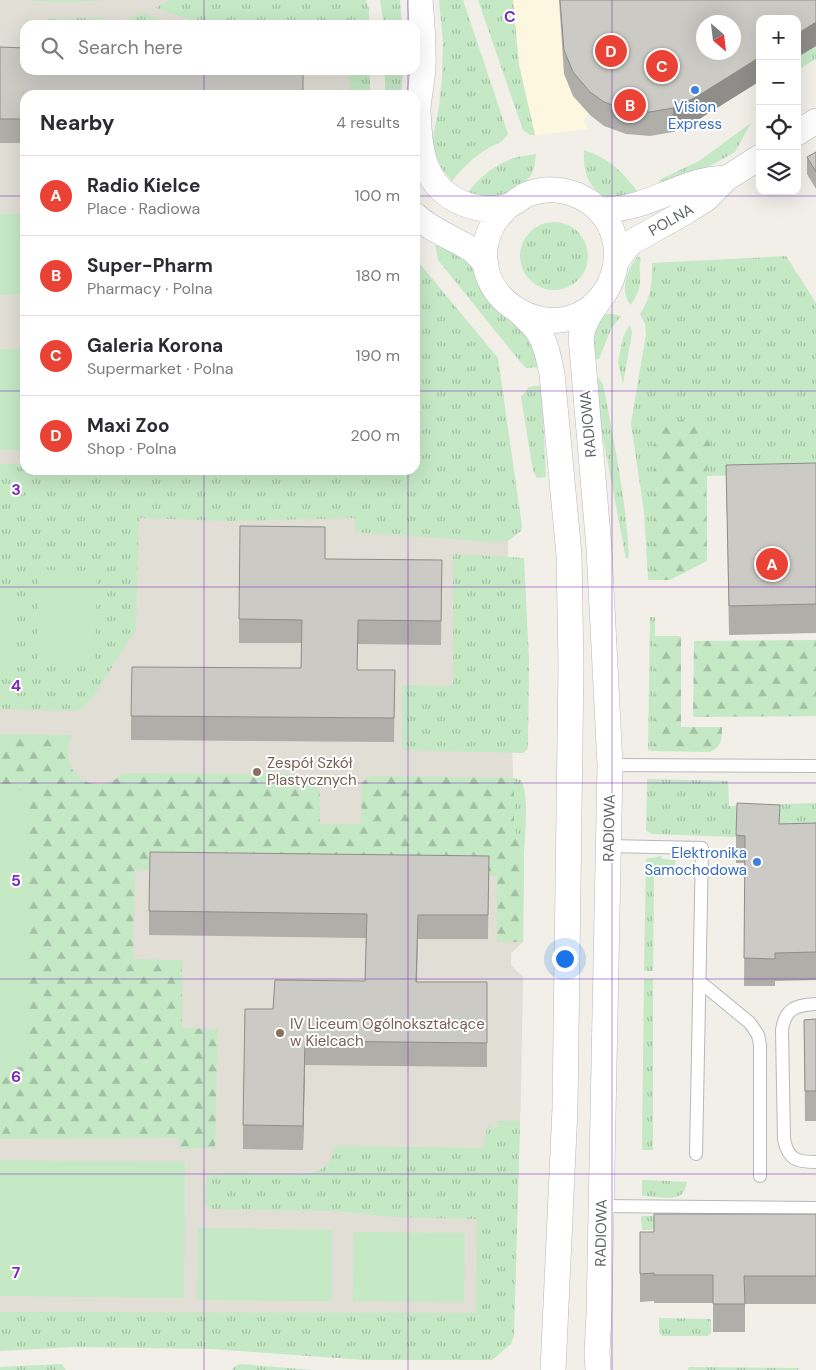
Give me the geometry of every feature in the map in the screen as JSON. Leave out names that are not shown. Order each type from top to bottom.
[{"type":"street","points":[[420,0],[423,52],[420,94]]},
{"type":"street","points":[[801,130],[816,121]]},
{"type":"street","points":[[420,137],[422,153],[430,175],[439,187],[454,199],[477,208],[491,209],[508,206]]},
{"type":"street","name":"POLNA","points":[[616,262],[632,242],[688,211],[706,199],[727,178],[756,160]]},
{"type":"street","name":"POLNA","points":[[599,210],[629,208],[694,183],[727,178]]},
{"type":"street","points":[[556,190],[566,191],[584,198],[599,210],[605,217],[613,234],[616,262],[612,279],[604,294],[596,302],[587,310],[566,319],[542,320],[520,312],[504,300],[492,284],[486,265],[486,249],[494,223],[508,206],[527,194],[556,190]]},
{"type":"street","points":[[420,220],[435,230],[470,248],[486,265]]},
{"type":"street","name":"RADIOWA","points":[[598,1370],[610,765],[599,548],[581,337],[588,317],[604,294]]},
{"type":"street","name":"RADIOWA","points":[[520,312],[539,332],[546,347],[552,374],[569,555],[571,665],[565,1108],[553,1370]]},
{"type":"lane","points":[[610,765],[816,766]]},
{"type":"lane","points":[[608,846],[702,848],[696,1154]]},
{"type":"lane","points":[[699,981],[750,1024],[758,1035],[760,1045],[760,1176]]},
{"type":"lane","points":[[816,1004],[791,1010],[785,1017],[782,1030],[784,1140],[788,1152],[796,1160],[816,1162]]},
{"type":"lane","points":[[601,1206],[816,1208]]},
{"type":"shaded area","points":[[0,0],[361,0],[363,20],[20,20],[20,75],[362,75],[362,90],[20,90],[20,475],[420,474],[508,541],[514,827],[524,859],[523,942],[511,953],[511,965],[523,977],[514,1322],[0,1335]]},
{"type":"shaded area","points":[[513,0],[816,0],[801,15],[756,15],[756,84],[696,121],[673,132],[650,136],[626,134],[604,126],[588,114],[584,123],[589,129],[535,135],[519,65]]},
{"type":"green space","points":[[33,0],[111,0],[69,2]]},
{"type":"green space","points":[[170,0],[366,0],[369,9],[369,20],[191,20],[155,8]]},
{"type":"green space","points":[[380,0],[400,0],[402,20],[383,20]]},
{"type":"green space","points":[[439,0],[463,0],[508,134],[501,142],[472,159],[452,181],[441,168],[433,148],[442,77],[443,43]]},
{"type":"green space","points":[[478,0],[513,0],[519,65],[535,135],[530,135],[523,130]]},
{"type":"green space","points":[[141,13],[162,20],[126,20]]},
{"type":"green space","points":[[106,17],[100,20],[47,20]]},
{"type":"green space","points":[[816,46],[816,59],[801,68],[801,55]]},
{"type":"green space","points":[[349,75],[370,75],[370,90],[350,90]]},
{"type":"green space","points":[[385,75],[403,75],[401,90],[385,90]]},
{"type":"green space","points":[[751,123],[735,152],[710,166],[658,188],[661,179],[699,161]]},
{"type":"green space","points":[[584,150],[610,163],[628,180],[640,195],[611,198],[601,194],[595,189],[588,178],[584,164]]},
{"type":"green space","points":[[536,154],[532,173],[525,183],[516,190],[494,198],[467,194],[480,178],[496,166],[515,158]]},
{"type":"green space","points":[[0,214],[20,214],[20,294],[0,295]]},
{"type":"green space","points":[[554,222],[567,225],[578,232],[585,243],[588,256],[585,269],[578,280],[567,287],[554,290],[541,287],[530,280],[523,269],[520,256],[523,243],[530,232],[541,225]]},
{"type":"green space","points":[[435,244],[471,262],[494,305],[528,336],[541,367],[526,368],[522,364],[438,260]]},
{"type":"green space","points":[[638,256],[641,259],[640,283],[638,292],[631,305],[625,293],[626,280]]},
{"type":"green space","points":[[786,256],[816,303],[816,474],[707,476],[707,561],[669,580],[648,580],[644,512],[631,424],[646,334],[645,324],[640,314],[651,290],[652,263]]},
{"type":"green space","points":[[420,264],[498,358],[522,526],[521,531],[508,541],[493,542],[355,532],[355,518],[228,521],[139,518],[136,629],[93,697],[82,708],[74,711],[0,709],[0,464],[20,464],[20,475],[420,475]]},
{"type":"green space","points":[[606,314],[621,316],[611,329],[599,359],[590,360],[596,326]]},
{"type":"green space","points":[[630,325],[632,332],[623,384],[618,363],[623,337]]},
{"type":"green space","points":[[0,349],[20,349],[20,450],[0,450]]},
{"type":"green space","points":[[598,378],[603,384],[622,492],[629,557],[626,559],[592,380]]},
{"type":"green space","points":[[543,385],[546,477],[537,478],[533,471],[521,397],[529,387]]},
{"type":"green space","points":[[694,416],[710,444],[706,476],[707,561],[669,580],[654,579],[654,428]]},
{"type":"green space","points":[[453,554],[524,558],[529,660],[528,748],[523,753],[402,750],[402,685],[453,686]]},
{"type":"green space","points":[[39,570],[97,571],[95,665],[38,664]]},
{"type":"green space","points":[[0,601],[13,601],[12,675],[0,675]]},
{"type":"green space","points":[[650,617],[655,617],[654,751],[648,750]]},
{"type":"green space","points":[[655,636],[681,636],[681,727],[722,727],[721,742],[710,752],[654,751]]},
{"type":"green space","points":[[816,640],[816,716],[693,717],[694,641]]},
{"type":"green space","points":[[0,734],[72,735],[68,748],[68,760],[80,778],[90,783],[101,784],[112,781],[123,773],[300,774],[309,777],[318,787],[320,793],[320,824],[361,824],[362,783],[372,776],[514,778],[514,827],[524,859],[523,942],[497,942],[497,876],[135,870],[133,959],[182,960],[182,1028],[218,1029],[215,1148],[180,1148],[178,1138],[0,1139]]},
{"type":"green space","points":[[514,778],[521,780],[524,787],[526,818],[524,859],[514,827]]},
{"type":"green space","points":[[647,779],[728,781],[729,806],[816,803],[816,833],[737,837],[652,834],[646,831]]},
{"type":"green space","points":[[0,790],[28,790],[24,1067],[0,1066]]},
{"type":"green space","points":[[661,856],[662,859],[676,860],[669,872],[654,876],[653,971],[644,971],[646,859]]},
{"type":"green space","points":[[644,979],[653,979],[653,1150],[642,1150]]},
{"type":"green space","points":[[498,1121],[520,1121],[514,1336],[511,1344],[492,1360],[364,1360],[211,1349],[75,1347],[0,1351],[0,1312],[476,1313],[477,1219],[394,1217],[328,1211],[210,1209],[205,1204],[206,1181],[207,1177],[211,1174],[305,1174],[319,1171],[329,1163],[334,1152],[334,1146],[484,1148],[487,1127],[489,1124],[490,1129],[497,1128]]},
{"type":"green space","points":[[0,1160],[185,1162],[184,1298],[0,1296]]},
{"type":"green space","points":[[642,1180],[687,1182],[685,1190],[681,1195],[667,1198],[642,1196]]},
{"type":"green space","points":[[641,1216],[681,1216],[677,1229],[642,1230]]},
{"type":"green space","points":[[198,1228],[332,1230],[332,1301],[197,1300]]},
{"type":"green space","points":[[354,1232],[465,1233],[464,1302],[353,1301]]},
{"type":"green space","points":[[659,1318],[711,1319],[711,1333],[708,1336],[662,1336],[659,1332]]},
{"type":"green space","points":[[62,1364],[66,1370],[0,1370],[0,1367]]},
{"type":"green space","points":[[240,1364],[313,1370],[232,1370]]},
{"type":"green space","points":[[689,1367],[799,1368],[797,1370],[688,1370]]},
{"type":"building","points":[[560,0],[816,0],[816,22],[801,31],[801,15],[756,15],[756,60],[696,97],[673,108],[650,112],[626,110],[604,102],[590,92],[573,72],[564,50]]},
{"type":"building","points":[[0,47],[20,48],[20,75],[303,75],[303,90],[20,90],[20,119],[0,119]]},
{"type":"building","points":[[816,152],[816,172],[807,157]]},
{"type":"building","points":[[816,463],[816,604],[729,606],[726,465]]},
{"type":"building","points":[[240,526],[325,527],[325,559],[442,560],[441,621],[358,620],[357,670],[395,670],[394,718],[131,716],[132,667],[301,668],[302,620],[239,619]]},
{"type":"building","points":[[737,803],[780,805],[779,824],[816,823],[816,952],[775,953],[775,959],[744,958],[745,836],[736,835]]},
{"type":"building","name":"IV Liceum Ogólnokształcące w Kielcach","points":[[150,852],[489,856],[488,915],[418,915],[416,982],[487,982],[487,1043],[305,1041],[303,1126],[243,1125],[245,1009],[273,1009],[275,980],[365,981],[367,914],[149,911]]},
{"type":"building","points":[[816,1019],[816,1091],[805,1091],[804,1020]]},
{"type":"building","points":[[654,1214],[816,1214],[816,1276],[744,1276],[745,1304],[713,1304],[713,1275],[640,1274],[640,1232],[654,1232]]},
{"type":"place","name":"Maxi Zoo","points":[[611,51]]},
{"type":"place","name":"Galeria Korona","points":[[662,66]]},
{"type":"place","name":"Vision Express","points":[[695,90]]},
{"type":"place","name":"Super-Pharm","points":[[630,105]]},
{"type":"place","name":"Radio Kielce","points":[[772,564]]},
{"type":"place","name":"Zespół Szkół Plastycznych","points":[[257,772]]},
{"type":"place","name":"Elektronika Samochodowa","points":[[757,862]]},
{"type":"place","name":"IV Liceum Ogólnokształcące w Kielcach","points":[[280,1033]]}]
